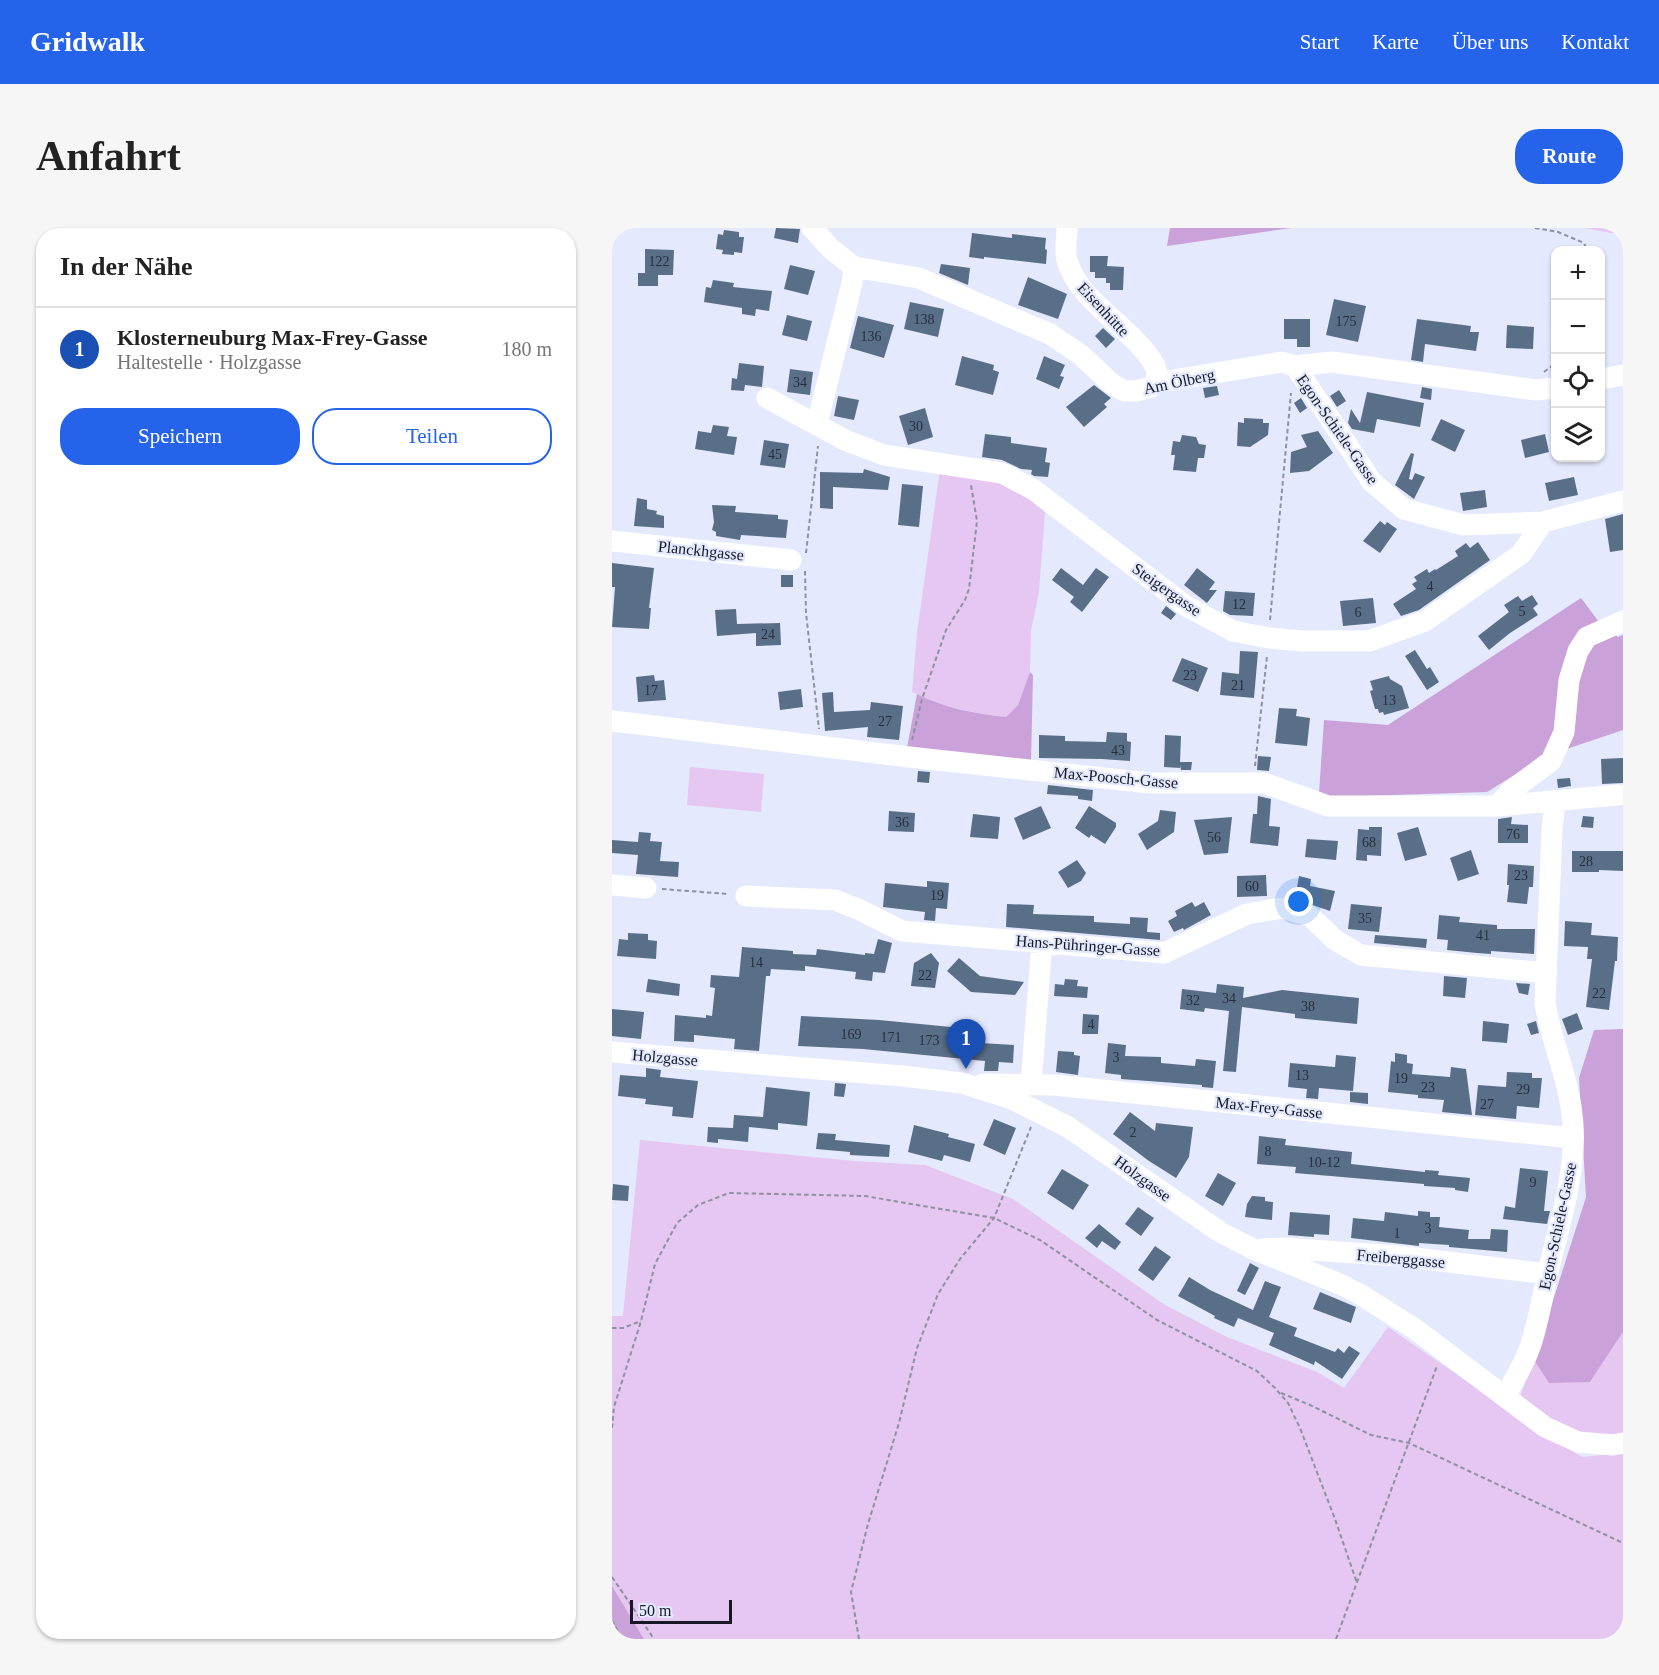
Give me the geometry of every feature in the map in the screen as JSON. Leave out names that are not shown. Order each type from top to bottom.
[{"type":"street","name":"Am Ölberg","points":[[812,228],[830,248],[854,267],[919,278],[1050,334],[1081,355],[1112,384],[1124,391],[1136,391],[1151,387],[1155,383],[1282,362],[1295,366],[1332,362],[1536,390],[1551,388]]},
{"type":"street","name":"Eisenhütte","points":[[1067,228],[1066,260],[1078,282],[1155,366],[1157,374],[1155,383]]},
{"type":"street","points":[[819,426],[854,267]]},
{"type":"street","name":"Egon-Schiele-Gasse","points":[[1295,366],[1372,482],[1404,509],[1464,525],[1543,522],[1623,501]]},
{"type":"street","points":[[1605,378],[1623,375]]},
{"type":"street","name":"Steigergasse","points":[[767,398],[846,441],[884,455],[1002,473],[1034,490],[1186,606],[1233,631],[1269,638],[1303,641],[1369,641],[1425,621],[1521,554],[1543,522]]},
{"type":"street","name":"Planckhgasse","points":[[612,541],[801,561]]},
{"type":"street","points":[[1497,806],[1512,790],[1551,761],[1563,732],[1569,680],[1578,651],[1587,637],[1623,621]]},
{"type":"street","name":"Max-Poosch-Gasse","points":[[612,721],[821,747],[1150,783],[1264,783],[1328,806],[1497,806],[1618,795]]},
{"type":"street","name":"Egon-Schiele-Gasse","points":[[1505,1396],[1530,1347],[1562,1219],[1571,1167],[1573,1116],[1548,1024],[1545,1003],[1555,801]]},
{"type":"street","points":[[612,885],[646,888]]},
{"type":"street","name":"Hans-Pühringer-Gasse","points":[[746,896],[834,900],[902,931],[1164,953],[1247,914],[1282,908],[1310,916],[1335,940],[1361,955],[1546,973]]},
{"type":"street","points":[[1031,1084],[1042,942]]},
{"type":"street","name":"Holzgasse","points":[[612,1052],[902,1076],[965,1084],[1012,1099],[1044,1114],[1094,1143],[1220,1232],[1253,1249],[1342,1285],[1415,1329],[1443,1352],[1562,1436],[1594,1444],[1623,1443]]},
{"type":"street","name":"Max-Frey-Gasse","points":[[965,1084],[1054,1084],[1573,1138]]},
{"type":"street","points":[[1044,1114],[1054,1084]]},
{"type":"street","name":"Freiberggasse","points":[[1253,1249],[1282,1248],[1399,1256],[1548,1274]]},
{"type":"street","points":[[1342,1285],[1348,1253]]},
{"type":"path","points":[[1535,228],[1558,232],[1584,243],[1585,246]]},
{"type":"path","points":[[1253,783],[1295,366]]},
{"type":"path","points":[[819,426],[801,561],[821,747]]},
{"type":"path","points":[[909,757],[919,708],[946,630],[965,600],[969,589],[977,521],[969,475],[971,468]]},
{"type":"path","points":[[646,888],[746,896]]},
{"type":"path","points":[[859,1639],[851,1592],[868,1524],[899,1423],[917,1348],[938,1294],[960,1259],[994,1218],[1044,1114]]},
{"type":"path","points":[[612,1428],[614,1407],[641,1321],[655,1264],[677,1223],[698,1205],[729,1193],[865,1196],[994,1218],[1040,1240],[1157,1320],[1257,1371],[1279,1392],[1288,1403],[1300,1428],[1357,1583]]},
{"type":"path","points":[[612,1328],[623,1328],[641,1321]]},
{"type":"path","points":[[1336,1639],[1443,1352]]},
{"type":"path","points":[[1279,1392],[1371,1435],[1409,1443],[1623,1543]]},
{"type":"path","points":[[612,1577],[654,1639]]},
{"type":"path","points":[[612,1620],[622,1639]]},
{"type":"shaded area","points":[[1170,228],[1291,228],[1167,246]]},
{"type":"shaded area","points":[[1583,228],[1623,228],[1623,235]]},
{"type":"shaded area","points":[[940,469],[984,476],[1023,492],[1045,512],[1039,592],[1031,631],[1030,672],[1018,705],[1006,717],[958,709],[912,692],[917,633]]},
{"type":"shaded area","points":[[1581,598],[1599,622],[1618,637],[1623,635],[1623,730],[1543,757],[1487,792],[1332,797],[1319,793],[1324,720],[1388,725]]},
{"type":"shaded area","points":[[1030,672],[1033,675],[1031,761],[907,748],[917,694],[961,710],[1006,717],[1018,705]]},
{"type":"shaded area","points":[[690,767],[764,774],[761,812],[687,805]]},
{"type":"shaded area","points":[[1623,1029],[1623,1332],[1590,1382],[1549,1383],[1534,1360],[1586,1197],[1579,1078],[1594,1030]]},
{"type":"shaded area","points":[[640,1140],[854,1161],[925,1165],[1013,1199],[1165,1305],[1227,1337],[1317,1372],[1344,1388],[1388,1327],[1533,1427],[1582,1457],[1623,1453],[1623,1639],[644,1639],[612,1586],[612,1316],[623,1316]]},
{"type":"shaded area","points":[[1623,1332],[1623,1436],[1581,1436],[1555,1425],[1519,1399],[1534,1360],[1590,1382]]},
{"type":"shaded area","points":[[612,1586],[644,1639],[612,1639]]},
{"type":"building","points":[[776,228],[800,229],[798,243],[774,238]]},
{"type":"building","points":[[724,230],[739,232],[739,237],[744,237],[742,253],[722,254],[723,250],[716,249],[718,234],[723,235]]},
{"type":"building","points":[[972,233],[1012,238],[1012,234],[1046,238],[1046,264],[969,257]]},
{"type":"building","points":[[645,249],[674,250],[673,275],[658,275],[658,286],[638,286],[638,273],[645,273]]},
{"type":"building","points":[[1090,256],[1108,256],[1107,266],[1124,267],[1123,290],[1110,290],[1110,283],[1106,283],[1106,278],[1095,278],[1095,272],[1090,272]]},
{"type":"building","points":[[941,264],[970,268],[968,285],[939,273]]},
{"type":"building","points":[[790,265],[815,271],[808,295],[784,289]]},
{"type":"building","points":[[1028,277],[1067,294],[1058,319],[1018,305]]},
{"type":"building","points":[[713,280],[734,283],[733,287],[772,291],[769,311],[756,309],[755,316],[742,314],[742,308],[704,302],[706,287],[711,288]]},
{"type":"building","points":[[1334,299],[1366,306],[1358,342],[1326,335]]},
{"type":"building","points":[[910,302],[944,309],[938,337],[904,329]]},
{"type":"building","points":[[787,315],[812,321],[807,341],[782,335]]},
{"type":"building","points":[[858,316],[894,325],[884,358],[850,348]]},
{"type":"building","points":[[1284,319],[1310,319],[1310,347],[1297,347],[1297,339],[1284,339]]},
{"type":"building","points":[[1417,319],[1471,326],[1470,332],[1479,332],[1476,351],[1425,344],[1423,362],[1411,360]]},
{"type":"building","points":[[1507,325],[1534,327],[1533,349],[1506,348]]},
{"type":"building","points":[[1103,328],[1115,339],[1106,348],[1095,336]]},
{"type":"building","points":[[962,356],[994,365],[993,370],[999,372],[993,395],[955,385]]},
{"type":"building","points":[[1044,356],[1065,365],[1060,376],[1064,377],[1059,389],[1036,379]]},
{"type":"building","points":[[739,363],[764,366],[762,387],[745,385],[744,391],[731,390],[732,378],[737,379]]},
{"type":"building","points":[[790,369],[813,372],[810,395],[787,392]]},
{"type":"building","points":[[1094,385],[1111,398],[1104,404],[1107,407],[1084,427],[1066,407]]},
{"type":"building","points":[[1217,386],[1219,395],[1205,398],[1203,388]]},
{"type":"building","points":[[1422,387],[1432,389],[1431,400],[1420,398]]},
{"type":"building","points":[[1339,390],[1346,401],[1337,407],[1330,396]]},
{"type":"building","points":[[1367,392],[1424,403],[1420,427],[1377,419],[1374,433],[1352,429],[1348,423],[1351,409],[1360,423]]},
{"type":"building","points":[[838,396],[859,400],[854,420],[834,416]]},
{"type":"building","points":[[1301,398],[1307,408],[1300,413],[1294,403]]},
{"type":"building","points":[[925,408],[933,437],[908,445],[899,416]]},
{"type":"building","points":[[1244,418],[1263,419],[1263,423],[1269,423],[1268,435],[1250,447],[1237,446],[1238,422],[1244,423]]},
{"type":"building","points":[[1441,419],[1465,430],[1455,452],[1431,440]]},
{"type":"building","points":[[713,425],[729,427],[727,436],[737,437],[734,455],[695,449],[698,431],[711,433]]},
{"type":"building","points":[[1318,431],[1333,453],[1309,471],[1290,473],[1291,452],[1307,447],[1301,435]]},
{"type":"building","points":[[985,434],[1011,437],[1011,443],[1047,448],[1045,462],[1050,463],[1048,477],[1034,476],[1031,474],[1032,470],[1021,469],[1002,460],[982,457]]},
{"type":"building","points":[[1545,434],[1549,452],[1525,458],[1521,440]]},
{"type":"building","points":[[1182,435],[1196,437],[1199,444],[1206,445],[1204,458],[1198,458],[1196,472],[1173,470],[1175,455],[1171,455],[1173,441],[1180,442]]},
{"type":"building","points":[[764,440],[789,444],[785,468],[760,465]]},
{"type":"building","points":[[1411,453],[1414,454],[1409,479],[1412,480],[1415,473],[1425,477],[1414,499],[1395,485]]},
{"type":"building","points":[[864,469],[890,477],[888,490],[833,487],[833,509],[820,508],[820,472],[863,473]]},
{"type":"building","points":[[1574,477],[1578,495],[1549,501],[1545,483]]},
{"type":"building","points":[[902,484],[923,486],[919,527],[898,525]]},
{"type":"building","points":[[1485,490],[1487,507],[1463,511],[1460,493]]},
{"type":"building","points":[[637,498],[647,500],[647,509],[657,511],[656,514],[664,516],[664,528],[634,526]]},
{"type":"building","points":[[712,505],[736,506],[735,512],[778,515],[778,519],[788,520],[786,538],[741,535],[740,540],[716,536],[716,532],[712,530],[714,522]]},
{"type":"building","points":[[1623,514],[1623,550],[1610,552],[1605,519]]},
{"type":"building","points":[[1380,521],[1385,525],[1387,522],[1397,529],[1380,553],[1363,541]]},
{"type":"building","points":[[1478,542],[1490,560],[1419,610],[1401,616],[1393,604],[1416,589],[1412,584],[1417,581],[1414,577],[1427,569],[1429,573],[1436,570],[1458,556],[1455,551],[1466,543],[1470,548]]},
{"type":"building","points":[[612,563],[654,568],[649,629],[612,627],[615,587],[612,587]]},
{"type":"building","points":[[1061,568],[1083,585],[1096,568],[1109,577],[1082,612],[1070,602],[1074,597],[1052,580]]},
{"type":"building","points":[[1197,568],[1215,582],[1209,590],[1217,590],[1207,603],[1184,585]]},
{"type":"building","points":[[781,575],[793,575],[793,587],[781,587]]},
{"type":"building","points":[[1225,591],[1255,593],[1253,616],[1230,615],[1223,611]]},
{"type":"building","points":[[1532,595],[1538,604],[1533,608],[1538,615],[1489,650],[1478,636],[1509,612],[1504,605],[1518,596],[1522,601]]},
{"type":"building","points":[[1373,598],[1376,623],[1343,626],[1340,601]]},
{"type":"building","points":[[1166,606],[1176,614],[1171,620],[1161,613]]},
{"type":"building","points":[[736,609],[737,624],[780,623],[781,645],[756,646],[756,633],[717,636],[715,610]]},
{"type":"building","points":[[1415,650],[1439,682],[1427,690],[1405,656]]},
{"type":"building","points":[[1240,651],[1258,652],[1254,698],[1220,695],[1222,672],[1239,674]]},
{"type":"building","points":[[1182,658],[1208,668],[1198,692],[1172,681]]},
{"type":"building","points":[[654,675],[655,681],[664,680],[666,700],[638,702],[636,677]]},
{"type":"building","points":[[1389,676],[1402,686],[1409,708],[1384,715],[1383,712],[1379,713],[1378,709],[1375,709],[1370,681]]},
{"type":"building","points":[[801,689],[803,707],[780,710],[778,692]]},
{"type":"building","points":[[833,692],[834,712],[870,710],[871,702],[903,706],[899,740],[867,737],[868,727],[825,731],[822,693]]},
{"type":"building","points":[[1279,708],[1297,709],[1296,716],[1310,718],[1307,746],[1275,743]]},
{"type":"building","points":[[1107,732],[1127,733],[1127,741],[1131,742],[1130,761],[1039,758],[1039,735],[1065,736],[1065,741],[1106,742]]},
{"type":"building","points":[[1165,735],[1181,736],[1180,762],[1192,762],[1191,770],[1181,770],[1180,765],[1180,768],[1164,767]]},
{"type":"building","points":[[1258,756],[1271,757],[1269,771],[1257,770]]},
{"type":"building","points":[[1623,758],[1623,783],[1602,784],[1601,759]]},
{"type":"building","points":[[918,771],[930,772],[929,783],[917,782]]},
{"type":"building","points":[[1570,778],[1571,786],[1558,788],[1557,779]]},
{"type":"building","points":[[1048,785],[1093,790],[1092,801],[1078,799],[1078,796],[1047,794]]},
{"type":"building","points":[[1258,796],[1271,799],[1269,826],[1280,827],[1278,846],[1250,843],[1253,814],[1257,814]]},
{"type":"building","points":[[1041,806],[1051,828],[1023,840],[1014,818]]},
{"type":"building","points":[[1089,806],[1116,823],[1116,827],[1105,844],[1091,835],[1089,838],[1075,828]]},
{"type":"building","points":[[1160,810],[1176,812],[1174,832],[1147,850],[1138,834],[1158,821]]},
{"type":"building","points":[[889,811],[915,813],[914,832],[888,831]]},
{"type":"building","points":[[973,814],[1000,817],[998,839],[970,837]]},
{"type":"building","points":[[1583,816],[1594,817],[1593,828],[1581,827]]},
{"type":"building","points":[[1232,817],[1228,853],[1204,855],[1194,820]]},
{"type":"building","points":[[1512,817],[1511,824],[1528,825],[1528,843],[1498,843],[1498,819]]},
{"type":"building","points":[[1369,827],[1382,827],[1381,856],[1367,855],[1367,861],[1356,860],[1358,829],[1369,830]]},
{"type":"building","points":[[1418,827],[1427,855],[1405,861],[1397,833]]},
{"type":"building","points":[[639,832],[651,833],[650,841],[662,842],[660,861],[679,862],[678,877],[636,874],[638,855],[612,853],[612,840],[638,842]]},
{"type":"building","points":[[1307,839],[1338,841],[1336,860],[1305,857]]},
{"type":"building","points":[[1471,850],[1479,874],[1458,881],[1450,858]]},
{"type":"building","points":[[1572,851],[1623,851],[1623,871],[1572,872]]},
{"type":"building","points":[[1077,860],[1086,873],[1081,881],[1068,888],[1058,872]]},
{"type":"building","points":[[1508,864],[1534,866],[1533,887],[1529,887],[1527,904],[1507,902]]},
{"type":"building","points":[[1266,875],[1267,896],[1237,897],[1237,876]]},
{"type":"building","points":[[1299,876],[1311,879],[1310,886],[1335,891],[1330,911],[1295,899]]},
{"type":"building","points":[[927,881],[949,883],[947,909],[936,908],[935,921],[924,920],[925,912],[883,907],[885,883],[927,887]]},
{"type":"building","points":[[1192,902],[1195,907],[1204,902],[1211,915],[1184,930],[1183,928],[1174,932],[1168,921],[1177,916],[1175,911]]},
{"type":"building","points":[[1007,904],[1034,905],[1033,914],[1094,916],[1094,922],[1130,924],[1130,917],[1148,918],[1147,932],[1160,933],[1160,940],[1006,927]]},
{"type":"building","points":[[1351,904],[1382,907],[1379,932],[1348,929]]},
{"type":"building","points":[[1439,915],[1460,917],[1459,922],[1497,925],[1497,929],[1535,929],[1534,954],[1491,951],[1491,954],[1447,950],[1448,940],[1437,939]]},
{"type":"building","points":[[1565,921],[1592,923],[1591,935],[1618,937],[1617,961],[1615,961],[1609,1010],[1586,1007],[1592,959],[1587,959],[1588,947],[1564,946]]},
{"type":"building","points":[[628,933],[648,934],[648,940],[657,941],[656,959],[617,956],[619,939],[628,940]]},
{"type":"building","points":[[1375,935],[1427,939],[1426,948],[1374,943]]},
{"type":"building","points":[[878,939],[892,943],[885,973],[873,972],[872,981],[855,979],[856,972],[805,966],[805,971],[771,969],[770,976],[766,976],[759,1051],[734,1049],[735,1039],[694,1035],[694,1042],[674,1041],[675,1015],[706,1018],[706,1015],[712,1016],[715,988],[710,987],[711,975],[739,977],[742,947],[793,951],[793,954],[816,955],[817,949],[865,955],[865,953],[874,954]]},
{"type":"building","points":[[931,953],[939,963],[935,988],[911,986],[914,963]]},
{"type":"building","points":[[959,958],[980,976],[1024,982],[1015,995],[971,992],[947,971]]},
{"type":"building","points":[[1444,976],[1467,978],[1465,998],[1443,996]]},
{"type":"building","points":[[648,979],[680,984],[679,996],[646,992]]},
{"type":"building","points":[[1065,979],[1078,980],[1077,986],[1088,987],[1087,998],[1054,996],[1055,984],[1064,985]]},
{"type":"building","points":[[1516,983],[1530,984],[1528,995],[1519,993]]},
{"type":"building","points":[[1217,984],[1244,987],[1243,998],[1282,990],[1359,998],[1357,1024],[1295,1018],[1295,1014],[1242,1007],[1236,1072],[1223,1071],[1229,1011],[1205,1008],[1204,1012],[1180,1009],[1182,989],[1216,993]]},
{"type":"building","points":[[612,1009],[644,1012],[641,1039],[612,1036]]},
{"type":"building","points":[[1577,1013],[1583,1029],[1568,1035],[1562,1019]]},
{"type":"building","points":[[1083,1014],[1099,1015],[1098,1034],[1082,1034]]},
{"type":"building","points":[[801,1016],[879,1020],[982,1030],[981,1043],[1014,1045],[1013,1063],[999,1062],[998,1071],[984,1071],[985,1061],[863,1049],[798,1046]]},
{"type":"building","points":[[1483,1021],[1509,1024],[1507,1043],[1482,1041]]},
{"type":"building","points":[[1536,1021],[1539,1033],[1531,1035],[1527,1024]]},
{"type":"building","points":[[1108,1043],[1126,1045],[1125,1056],[1161,1057],[1161,1063],[1195,1066],[1196,1059],[1216,1061],[1213,1088],[1202,1087],[1202,1085],[1121,1079],[1121,1075],[1105,1073]]},
{"type":"building","points":[[1058,1051],[1074,1052],[1074,1055],[1080,1056],[1078,1075],[1056,1072]]},
{"type":"building","points":[[1395,1053],[1407,1055],[1407,1063],[1413,1064],[1412,1074],[1450,1077],[1451,1067],[1466,1069],[1472,1115],[1442,1112],[1444,1100],[1388,1092],[1391,1061],[1395,1062]]},
{"type":"building","points":[[1336,1055],[1356,1057],[1353,1091],[1319,1088],[1318,1099],[1306,1098],[1307,1089],[1288,1087],[1290,1063],[1335,1067]]},
{"type":"building","points":[[646,1068],[661,1070],[660,1077],[698,1081],[693,1118],[672,1116],[673,1107],[645,1104],[646,1099],[618,1096],[620,1075],[646,1077]]},
{"type":"building","points":[[1507,1072],[1532,1073],[1532,1078],[1542,1078],[1539,1108],[1517,1106],[1516,1119],[1475,1115],[1478,1085],[1506,1087]]},
{"type":"building","points":[[835,1083],[846,1084],[844,1097],[834,1096]]},
{"type":"building","points":[[766,1087],[810,1092],[807,1126],[778,1123],[778,1130],[749,1127],[748,1142],[718,1139],[718,1143],[707,1142],[708,1127],[733,1128],[734,1115],[763,1117]]},
{"type":"building","points":[[1350,1092],[1368,1093],[1368,1104],[1350,1102]]},
{"type":"building","points":[[1130,1112],[1155,1131],[1156,1123],[1193,1127],[1189,1157],[1176,1178],[1113,1134]]},
{"type":"building","points":[[994,1119],[1016,1128],[1005,1155],[983,1145]]},
{"type":"building","points":[[914,1125],[949,1134],[948,1137],[975,1144],[970,1162],[944,1155],[942,1161],[908,1152]]},
{"type":"building","points":[[818,1133],[836,1134],[835,1140],[890,1145],[889,1157],[850,1155],[850,1152],[816,1149]]},
{"type":"building","points":[[1259,1136],[1286,1139],[1285,1145],[1352,1152],[1351,1164],[1425,1172],[1425,1170],[1439,1171],[1438,1175],[1470,1178],[1468,1192],[1455,1190],[1455,1188],[1424,1186],[1424,1184],[1295,1173],[1296,1167],[1257,1164]]},
{"type":"building","points":[[1520,1168],[1548,1171],[1544,1211],[1550,1211],[1547,1224],[1503,1219],[1505,1206],[1515,1208]]},
{"type":"building","points":[[1062,1169],[1089,1185],[1073,1210],[1047,1193]]},
{"type":"building","points":[[1218,1173],[1236,1183],[1223,1206],[1205,1196]]},
{"type":"building","points":[[613,1184],[629,1186],[628,1201],[612,1200]]},
{"type":"building","points":[[1252,1196],[1265,1197],[1265,1201],[1273,1202],[1272,1220],[1245,1217],[1247,1204]]},
{"type":"building","points":[[1138,1207],[1154,1218],[1141,1236],[1125,1224]]},
{"type":"building","points":[[1418,1211],[1430,1212],[1430,1217],[1440,1217],[1439,1227],[1469,1230],[1468,1239],[1490,1239],[1491,1229],[1508,1230],[1507,1252],[1449,1247],[1449,1245],[1419,1243],[1419,1246],[1351,1238],[1353,1218],[1384,1221],[1385,1212],[1418,1216]]},
{"type":"building","points":[[1290,1212],[1330,1215],[1329,1235],[1314,1234],[1314,1237],[1288,1235]]},
{"type":"building","points":[[1099,1224],[1121,1242],[1115,1250],[1102,1241],[1097,1248],[1085,1238]]},
{"type":"building","points":[[1155,1246],[1171,1257],[1153,1281],[1138,1270]]},
{"type":"building","points":[[1250,1263],[1259,1268],[1245,1295],[1237,1291]]},
{"type":"building","points":[[1189,1277],[1210,1290],[1253,1310],[1265,1281],[1281,1287],[1269,1317],[1297,1328],[1294,1336],[1335,1352],[1338,1348],[1344,1353],[1349,1346],[1360,1353],[1342,1379],[1315,1361],[1314,1365],[1269,1345],[1274,1333],[1238,1318],[1234,1327],[1214,1318],[1215,1316],[1178,1296]]},
{"type":"building","points":[[1320,1292],[1356,1307],[1351,1323],[1313,1309]]},
{"type":"place","name":"Klosterneuburg Max-Frey-Gasse","points":[[966,1069]]}]
